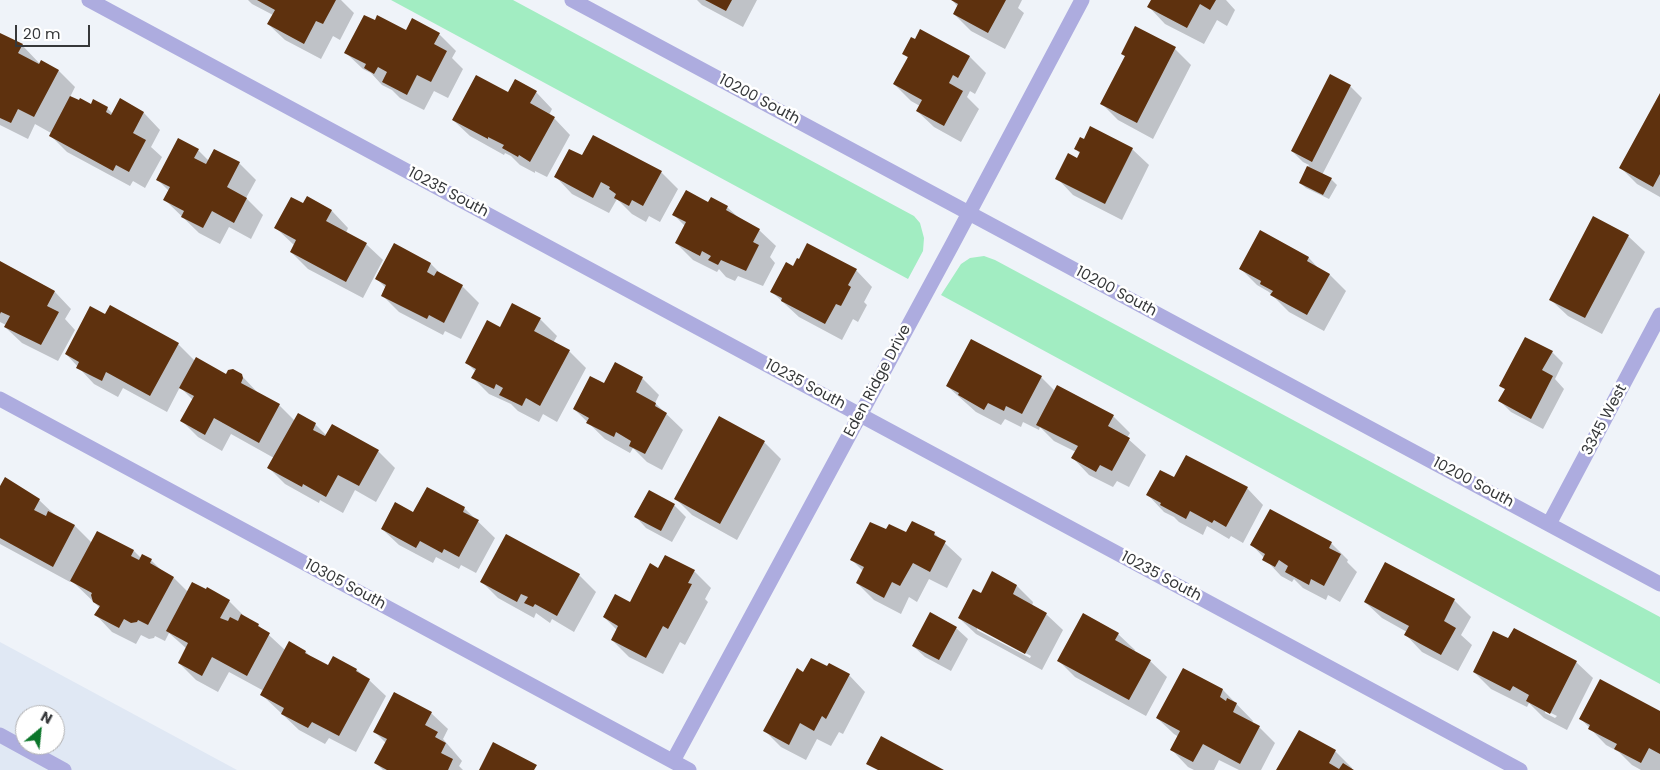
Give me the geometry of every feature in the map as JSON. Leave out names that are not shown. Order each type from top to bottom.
[{"type":"street","name":"10235 South","points":[[88,0],[1520,770]]},
{"type":"street","name":"10200 South","points":[[572,0],[600,7],[969,213],[1660,584]]},
{"type":"street","name":"Eden Ridge Drive","points":[[673,761],[1082,0]]},
{"type":"street","name":"3345 West","points":[[1549,524],[1660,315]]},
{"type":"street","name":"10305 South","points":[[0,399],[689,770]]},
{"type":"street","points":[[0,735],[56,768]]},
{"type":"shaded area","points":[[0,642],[237,770],[0,770]]},
{"type":"green space","points":[[391,0],[513,0],[914,216],[920,223],[924,238],[923,251],[908,279]]},
{"type":"green space","points":[[984,256],[995,260],[1660,617],[1660,684],[941,295],[961,264],[970,258]]},
{"type":"building","points":[[257,0],[336,0],[323,24],[316,21],[304,44],[267,24],[275,10]]},
{"type":"building","points":[[705,0],[732,0],[726,11]]},
{"type":"building","points":[[951,0],[1006,0],[988,33],[953,14],[958,4]]},
{"type":"building","points":[[1151,0],[1216,0],[1210,10],[1200,4],[1187,28],[1147,7]]},
{"type":"building","points":[[364,15],[375,20],[377,15],[406,30],[412,18],[440,33],[434,44],[447,51],[431,82],[417,75],[407,95],[382,82],[387,72],[378,67],[374,74],[364,68],[366,64],[344,53]]},
{"type":"building","points":[[1135,26],[1176,47],[1137,123],[1100,104],[1125,56],[1121,54]]},
{"type":"building","points":[[920,29],[970,56],[958,78],[953,75],[949,83],[963,91],[944,126],[916,111],[922,100],[893,84],[908,57],[902,54],[911,37],[915,39]]},
{"type":"building","points":[[0,33],[23,44],[18,53],[39,64],[41,60],[59,70],[34,117],[18,109],[11,123],[0,118]]},
{"type":"building","points":[[1330,74],[1351,85],[1312,162],[1291,151]]},
{"type":"building","points":[[476,75],[508,92],[515,79],[537,91],[530,103],[555,117],[530,162],[502,148],[504,145],[488,137],[488,139],[452,120]]},
{"type":"building","points":[[1660,93],[1660,174],[1653,187],[1619,168]]},
{"type":"building","points":[[70,96],[79,100],[80,98],[91,104],[93,99],[108,107],[106,112],[111,115],[120,98],[144,112],[133,133],[146,140],[129,172],[116,165],[113,171],[49,136]]},
{"type":"building","points":[[1090,126],[1133,148],[1105,204],[1055,179],[1068,153],[1077,158],[1080,152],[1074,149],[1080,137],[1084,139]]},
{"type":"building","points":[[593,135],[662,171],[643,206],[632,200],[629,206],[614,198],[616,194],[609,189],[610,187],[601,182],[593,198],[554,177],[569,149],[582,155]]},
{"type":"building","points":[[178,138],[199,149],[194,158],[206,164],[214,149],[240,162],[227,187],[247,198],[234,223],[212,211],[203,228],[181,217],[184,211],[163,200],[170,187],[156,180]]},
{"type":"building","points":[[1307,166],[1332,178],[1323,195],[1299,183]]},
{"type":"building","points":[[686,190],[708,202],[711,197],[728,206],[726,210],[760,229],[753,242],[759,245],[746,271],[721,260],[718,265],[708,260],[711,256],[702,251],[700,256],[675,243],[686,222],[672,215]]},
{"type":"building","points":[[307,196],[332,210],[326,221],[367,243],[346,282],[290,252],[296,240],[274,228],[291,197],[303,203]]},
{"type":"building","points":[[1593,216],[1629,235],[1585,318],[1549,300]]},
{"type":"building","points":[[1260,230],[1309,257],[1307,261],[1330,274],[1307,315],[1270,295],[1273,291],[1260,284],[1261,281],[1239,269]]},
{"type":"building","points":[[394,243],[431,263],[427,272],[434,276],[437,271],[463,285],[444,323],[429,315],[427,319],[381,296],[386,285],[375,279]]},
{"type":"building","points":[[807,243],[857,269],[848,285],[851,287],[841,306],[836,304],[825,324],[781,301],[782,298],[770,292],[786,262],[793,266]]},
{"type":"building","points":[[0,261],[55,291],[47,306],[59,312],[41,345],[4,327],[10,316],[1,312],[0,314]]},
{"type":"building","points":[[512,303],[541,318],[534,331],[570,350],[540,406],[526,398],[522,406],[499,395],[503,388],[496,384],[494,389],[471,378],[476,369],[465,363],[487,320],[500,327]]},
{"type":"building","points":[[110,305],[179,343],[150,396],[106,372],[102,381],[76,368],[79,362],[65,354],[90,306],[105,314]]},
{"type":"building","points":[[1525,337],[1553,351],[1542,370],[1553,376],[1531,419],[1498,401],[1505,389],[1499,386]]},
{"type":"building","points":[[971,339],[1042,376],[1022,414],[1006,406],[1004,411],[988,403],[984,410],[946,386]]},
{"type":"building","points":[[196,357],[226,374],[228,370],[233,369],[242,374],[241,383],[280,404],[259,443],[214,418],[205,435],[180,421],[194,396],[179,388]]},
{"type":"building","points":[[615,362],[643,377],[636,392],[656,403],[655,406],[667,413],[645,454],[629,446],[631,441],[616,432],[614,437],[586,423],[589,418],[573,409],[590,376],[604,383]]},
{"type":"building","points":[[1057,385],[1114,415],[1108,426],[1130,438],[1112,471],[1100,465],[1096,472],[1071,458],[1078,446],[1036,425]]},
{"type":"building","points":[[298,413],[316,423],[313,430],[325,436],[332,424],[379,450],[359,486],[338,475],[326,497],[303,484],[302,487],[267,468]]},
{"type":"building","points":[[719,416],[765,441],[720,524],[674,499]]},
{"type":"building","points":[[1186,455],[1248,487],[1226,527],[1214,520],[1212,523],[1190,511],[1186,519],[1146,495],[1160,470],[1174,477]]},
{"type":"building","points":[[5,477],[40,499],[34,510],[46,516],[48,511],[75,525],[53,567],[0,538],[0,486]]},
{"type":"building","points":[[427,487],[465,507],[463,512],[479,520],[459,557],[444,549],[442,553],[420,541],[416,548],[381,529],[395,502],[413,512]]},
{"type":"building","points":[[649,490],[675,504],[661,531],[634,517]]},
{"type":"building","points":[[1270,509],[1332,542],[1329,548],[1341,554],[1324,586],[1311,579],[1309,585],[1285,572],[1288,566],[1279,560],[1275,567],[1262,560],[1265,554],[1250,545]]},
{"type":"building","points":[[912,521],[935,532],[934,535],[946,541],[930,572],[913,563],[900,586],[892,582],[884,598],[856,583],[864,567],[850,560],[870,522],[886,529],[889,524],[906,532]]},
{"type":"building","points":[[97,531],[134,550],[131,556],[139,560],[142,554],[152,559],[150,563],[174,577],[148,625],[138,620],[131,623],[124,619],[119,628],[94,615],[100,606],[93,602],[92,593],[70,581]]},
{"type":"building","points":[[506,534],[580,574],[557,616],[535,604],[533,607],[524,603],[528,597],[521,594],[517,602],[480,582]]},
{"type":"building","points":[[665,555],[695,570],[688,583],[692,584],[668,629],[663,626],[646,658],[611,640],[618,626],[603,617],[615,594],[630,602],[650,563],[658,568]]},
{"type":"building","points":[[1385,562],[1455,599],[1444,621],[1456,628],[1441,655],[1404,635],[1409,626],[1364,602]]},
{"type":"building","points":[[992,571],[1017,585],[1013,594],[1047,613],[1025,654],[958,618],[973,589],[981,593]]},
{"type":"building","points":[[192,582],[206,589],[207,587],[230,600],[220,618],[228,621],[230,617],[238,621],[241,614],[270,633],[247,676],[212,657],[202,676],[178,663],[188,643],[166,631]]},
{"type":"building","points":[[930,612],[957,627],[939,660],[912,646]]},
{"type":"building","points":[[1083,613],[1119,633],[1115,640],[1151,660],[1129,700],[1057,661]]},
{"type":"building","points":[[1514,628],[1577,661],[1550,714],[1526,701],[1529,695],[1513,686],[1510,691],[1473,672],[1493,631],[1508,638]]},
{"type":"building","points":[[289,641],[306,651],[305,653],[328,665],[333,656],[357,669],[356,671],[370,679],[339,736],[312,722],[308,728],[281,714],[284,708],[260,695]]},
{"type":"building","points":[[811,658],[827,666],[829,663],[850,674],[826,719],[822,716],[814,731],[800,723],[789,745],[763,731],[797,668],[803,672]]},
{"type":"building","points":[[1183,668],[1223,689],[1220,697],[1226,701],[1227,698],[1237,703],[1233,712],[1260,726],[1240,764],[1203,744],[1193,762],[1170,750],[1180,731],[1156,718]]},
{"type":"building","points":[[1600,679],[1660,711],[1660,754],[1649,748],[1641,763],[1614,749],[1617,744],[1588,729],[1590,725],[1579,719]]},
{"type":"building","points":[[394,692],[432,712],[425,725],[438,732],[435,737],[446,743],[441,753],[453,759],[448,770],[387,770],[374,763],[387,739],[373,732]]},
{"type":"building","points":[[1299,730],[1336,750],[1329,763],[1339,769],[1343,763],[1354,770],[1276,770]]},
{"type":"building","points":[[881,736],[944,770],[878,770],[866,764]]},
{"type":"building","points":[[493,742],[537,765],[534,770],[479,770]]}]
